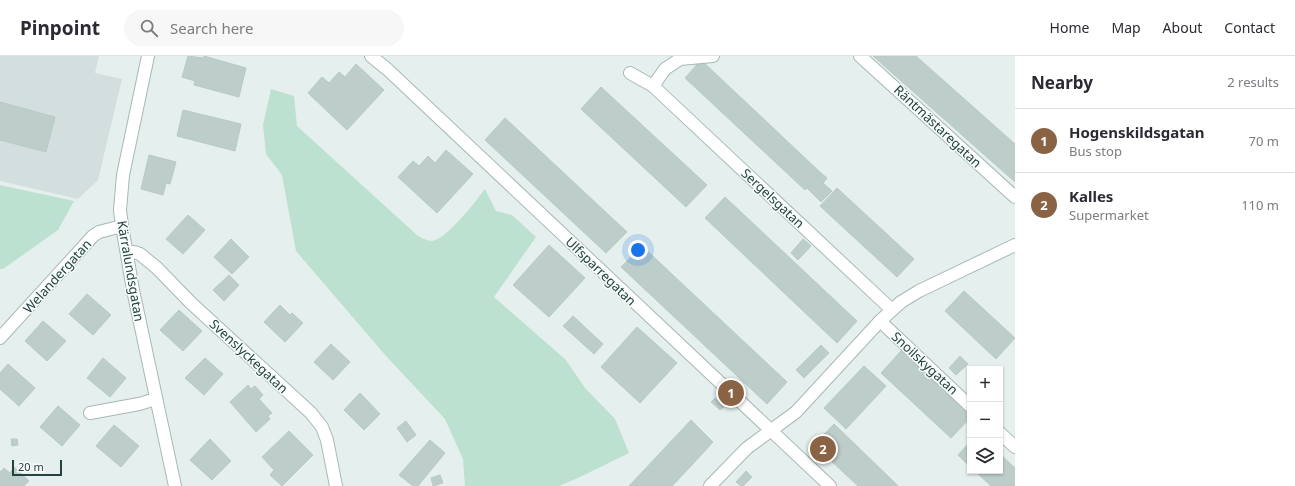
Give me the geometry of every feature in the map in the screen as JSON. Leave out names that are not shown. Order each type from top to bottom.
[{"type":"street","name":"Kärralundsgatan","points":[[148,56],[123,175],[120,210],[133,290],[175,486]]},
{"type":"street","name":"Ulfsparregatan","points":[[371,56],[393,74],[830,486]]},
{"type":"street","points":[[653,86],[665,69],[680,59],[713,56]]},
{"type":"street","name":"Räntmästaregatan","points":[[860,56],[864,58],[1015,197]]},
{"type":"street","name":"Sergelsgatan","points":[[630,73],[653,86],[892,310]]},
{"type":"street","name":"Welandergatan","points":[[0,338],[93,236],[99,232],[122,226]]},
{"type":"street","points":[[710,486],[747,448],[796,412],[880,321],[901,302],[919,291],[1015,245]]},
{"type":"street","name":"Svenslyckegatan","points":[[127,253],[134,252],[140,254],[157,268],[191,303],[311,413],[322,427],[328,440],[336,486]]},
{"type":"street","name":"Snoilskygatan","points":[[880,321],[967,403]]},
{"type":"street","points":[[90,413],[156,399]]},
{"type":"street","points":[[1003,436],[1015,447]]},
{"type":"shaded area","points":[[0,56],[99,56],[95,73],[122,79],[98,180],[78,199],[0,181]]},
{"type":"green space","points":[[271,89],[294,96],[297,126],[418,236],[432,241],[438,239],[461,219],[485,189],[496,211],[512,215],[536,237],[494,297],[566,360],[585,388],[615,419],[629,453],[559,486],[465,486],[463,459],[445,419],[386,356],[296,251],[282,175],[266,154],[263,125]]},
{"type":"green space","points":[[0,185],[74,201],[58,230],[3,269],[0,269]]},
{"type":"building","points":[[188,56],[203,58],[204,56],[246,68],[239,97],[194,85],[195,81],[182,77]]},
{"type":"building","points":[[873,56],[916,56],[1015,144],[1015,182]]},
{"type":"building","points":[[701,60],[821,173],[805,190],[685,78]]},
{"type":"building","points":[[356,64],[384,90],[347,130],[308,93],[322,77],[329,83],[339,72],[345,77]]},
{"type":"building","points":[[601,87],[707,185],[686,207],[581,109]]},
{"type":"building","points":[[0,102],[55,117],[46,152],[0,140]]},
{"type":"building","points":[[183,110],[241,124],[235,151],[177,136]]},
{"type":"building","points":[[505,118],[627,232],[606,253],[485,140]]},
{"type":"building","points":[[446,150],[473,174],[437,213],[398,177],[413,161],[419,166],[428,156],[435,163]]},
{"type":"building","points":[[149,155],[176,162],[170,184],[166,183],[163,195],[141,189]]},
{"type":"building","points":[[821,173],[827,178],[823,183],[832,191],[821,202],[807,188]]},
{"type":"building","points":[[837,188],[914,259],[897,277],[820,206]]},
{"type":"building","points":[[725,197],[857,321],[837,343],[705,218]]},
{"type":"building","points":[[188,215],[205,230],[183,254],[166,239]]},
{"type":"building","points":[[231,239],[249,257],[232,274],[214,257]]},
{"type":"building","points":[[803,239],[811,246],[798,260],[791,253]]},
{"type":"building","points":[[549,245],[585,278],[549,317],[513,285]]},
{"type":"building","points":[[642,246],[787,382],[767,404],[621,267]]},
{"type":"building","points":[[229,275],[239,285],[224,301],[213,290]]},
{"type":"building","points":[[964,291],[1015,338],[996,359],[945,311]]},
{"type":"building","points":[[87,294],[111,315],[93,335],[69,314]]},
{"type":"building","points":[[280,305],[290,315],[292,313],[303,323],[285,342],[264,322]]},
{"type":"building","points":[[179,310],[202,331],[183,351],[160,330]]},
{"type":"building","points":[[573,316],[603,344],[594,354],[563,326]]},
{"type":"building","points":[[43,321],[66,341],[47,361],[25,341]]},
{"type":"building","points":[[637,327],[677,363],[640,403],[601,367]]},
{"type":"building","points":[[331,344],[350,362],[333,380],[314,362]]},
{"type":"building","points":[[821,345],[829,353],[804,378],[796,370]]},
{"type":"building","points":[[901,351],[967,413],[967,421],[951,438],[881,373]]},
{"type":"building","points":[[960,356],[968,364],[956,375],[949,368]]},
{"type":"building","points":[[103,358],[126,378],[110,397],[87,378]]},
{"type":"building","points":[[205,358],[223,374],[204,395],[185,378]]},
{"type":"building","points":[[8,364],[35,388],[19,406],[0,389],[0,373]]},
{"type":"building","points":[[864,366],[886,386],[846,429],[824,408]]},
{"type":"building","points":[[248,385],[251,389],[255,386],[263,395],[259,399],[272,413],[268,416],[270,419],[256,432],[230,402]]},
{"type":"building","points":[[360,393],[380,414],[364,430],[344,410]]},
{"type":"building","points":[[715,398],[724,407],[720,410],[711,402]]},
{"type":"building","points":[[58,406],[80,425],[62,446],[40,427]]},
{"type":"building","points":[[691,420],[713,442],[691,466],[672,486],[629,486]]},
{"type":"building","points":[[406,421],[416,435],[407,442],[397,428]]},
{"type":"building","points":[[834,424],[898,486],[858,486],[814,445]]},
{"type":"building","points":[[114,425],[139,446],[121,467],[96,446]]},
{"type":"building","points":[[289,431],[313,455],[282,486],[270,475],[274,470],[262,457]]},
{"type":"building","points":[[11,439],[17,439],[18,445],[12,446]]},
{"type":"building","points":[[210,439],[231,461],[212,480],[190,460]]},
{"type":"building","points":[[430,440],[445,453],[418,486],[413,486],[399,475]]},
{"type":"building","points":[[967,445],[967,464],[958,455]]},
{"type":"building","points":[[1003,457],[1015,468],[1015,486],[991,486],[978,474],[1003,474]]},
{"type":"building","points":[[14,467],[29,481],[24,486],[0,486],[0,472],[4,468],[10,473]]},
{"type":"building","points":[[746,471],[752,477],[743,486],[741,486],[736,482]]},
{"type":"building","points":[[440,475],[443,483],[433,486],[431,478]]},
{"type":"place","name":"Hogenskildsgatan","points":[[731,393]]},
{"type":"place","name":"Kalles","points":[[823,449]]}]
